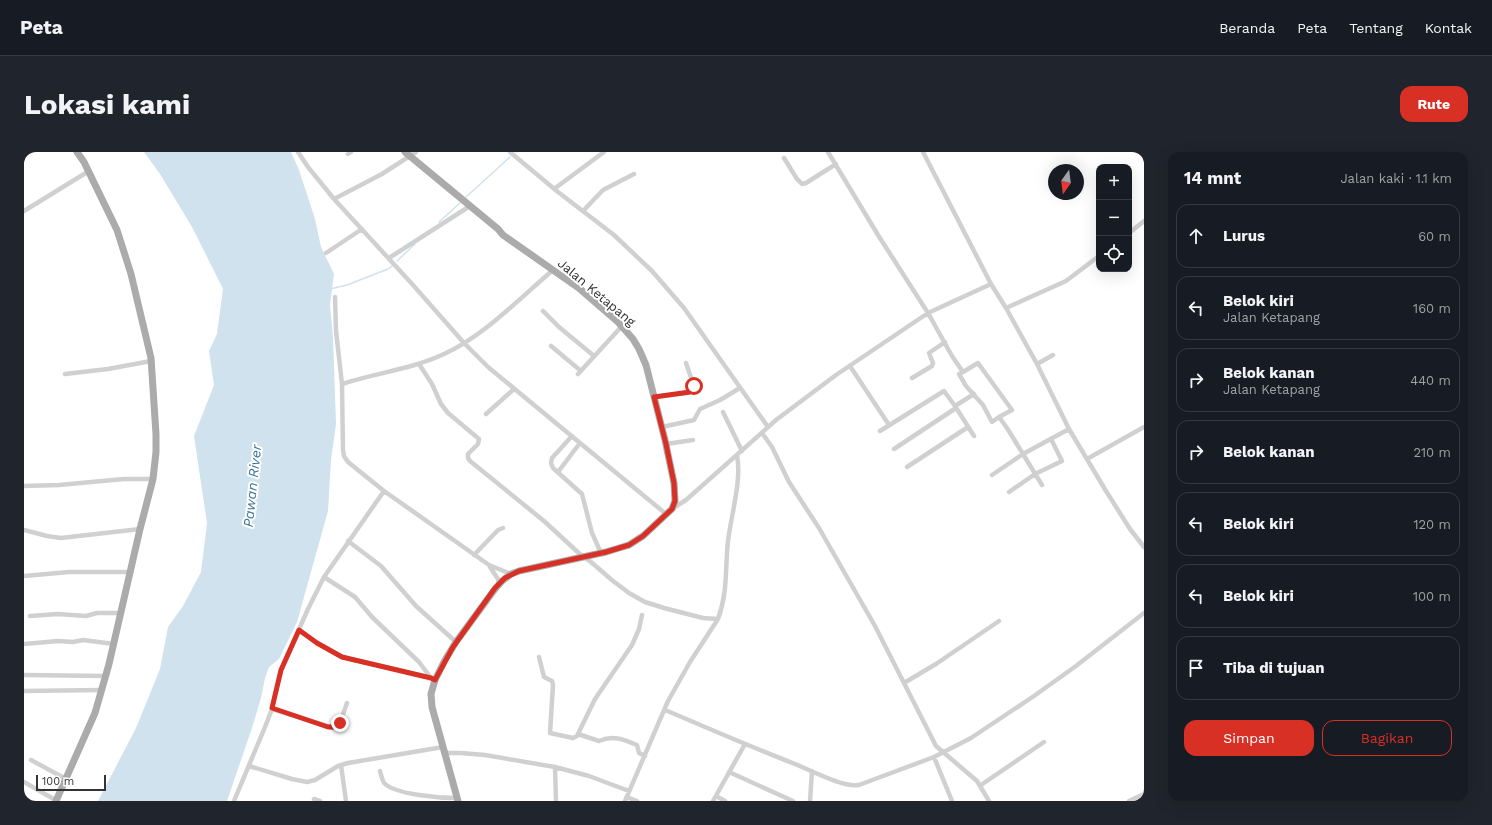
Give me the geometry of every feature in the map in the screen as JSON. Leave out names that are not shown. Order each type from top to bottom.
[{"type":"main road","points":[[57,801],[92,719],[106,676],[140,529],[154,479],[156,434],[151,361],[145,328],[125,250],[89,171],[77,152]]},
{"type":"main road","name":"Jalan Ketapang","points":[[411,154],[501,232],[580,289],[622,326],[633,339],[640,349],[646,365],[666,444],[674,488],[675,501],[672,509]]},
{"type":"main road","points":[[458,800],[432,707],[433,679],[456,642],[499,584],[512,574],[622,547],[637,540],[672,509]]},
{"type":"street","points":[[298,152],[334,199],[414,285],[464,343],[488,367],[666,514]]},
{"type":"street","points":[[510,152],[630,249],[657,276],[684,308],[768,427]]},
{"type":"street","points":[[554,189],[604,152]]},
{"type":"street","points":[[828,152],[963,372]]},
{"type":"street","points":[[924,152],[991,284],[1006,308],[1036,364],[1069,430],[1130,529],[1144,547]]},
{"type":"street","points":[[334,199],[411,154]]},
{"type":"street","points":[[784,158],[797,179],[803,184],[836,164]]},
{"type":"street","points":[[24,211],[89,171]]},
{"type":"street","points":[[583,211],[603,190],[634,174]]},
{"type":"street","points":[[389,258],[470,206]]},
{"type":"street","points":[[1132,231],[1144,221]]},
{"type":"street","points":[[326,253],[362,228]]},
{"type":"street","points":[[1006,308],[1066,281],[1096,258]]},
{"type":"street","points":[[342,384],[419,364],[446,353],[486,328],[553,270]]},
{"type":"street","points":[[672,509],[686,500],[768,427],[836,375],[928,313],[991,284]]},
{"type":"street","points":[[335,296],[336,331],[342,384],[344,456],[348,462],[384,491],[474,555],[489,565],[512,574]]},
{"type":"street","points":[[544,311],[559,327],[594,356]]},
{"type":"street","points":[[551,346],[580,372],[622,326]]},
{"type":"street","points":[[912,378],[932,366],[933,363],[929,352],[945,342]]},
{"type":"street","points":[[1036,364],[1053,355]]},
{"type":"street","points":[[65,374],[108,369],[151,361]]},
{"type":"street","points":[[654,397],[693,391],[694,386],[686,363]]},
{"type":"street","points":[[978,363],[1012,410],[992,422],[983,405],[974,394],[966,386],[958,374],[978,363]]},
{"type":"street","points":[[419,364],[432,384],[441,404],[448,413],[479,439],[478,444],[468,454],[470,461],[544,521],[582,556],[624,590],[645,602],[664,608],[703,618],[718,619]]},
{"type":"street","points":[[850,366],[889,425]]},
{"type":"street","points":[[662,427],[694,420],[700,409],[720,400],[740,388]]},
{"type":"street","points":[[486,414],[514,389]]},
{"type":"street","points":[[880,431],[944,391],[974,436]]},
{"type":"street","points":[[894,449],[974,394]]},
{"type":"street","points":[[724,412],[742,451]]},
{"type":"street","points":[[999,417],[1042,485]]},
{"type":"street","points":[[907,467],[968,427]]},
{"type":"street","points":[[1087,459],[1144,427]]},
{"type":"street","points":[[992,475],[1022,454],[1069,430]]},
{"type":"street","points":[[762,433],[775,451],[789,482],[819,528],[847,577],[904,683],[933,741],[942,752],[965,769],[981,785],[989,801]]},
{"type":"street","points":[[572,436],[551,460],[551,465],[582,494],[592,533],[600,553]]},
{"type":"street","points":[[1009,492],[1035,474],[1062,460],[1051,439]]},
{"type":"street","points":[[666,444],[693,440]]},
{"type":"street","points":[[558,472],[580,443]]},
{"type":"street","points":[[637,801],[626,799],[629,791],[665,710],[690,662],[718,619],[723,602],[727,578],[728,539],[739,468],[737,456]]},
{"type":"street","points":[[24,486],[59,485],[124,479],[154,479]]},
{"type":"street","points":[[236,797],[272,708],[281,670],[308,609],[324,577],[384,491]]},
{"type":"street","points":[[474,555],[498,530],[503,528]]},
{"type":"street","points":[[24,530],[61,538],[140,529]]},
{"type":"street","points":[[348,541],[381,566],[416,606],[456,642]]},
{"type":"street","points":[[489,565],[498,579],[499,584]]},
{"type":"street","points":[[24,576],[69,572],[130,572]]},
{"type":"street","points":[[324,577],[355,597],[379,625],[418,662],[433,679]]},
{"type":"street","points":[[665,710],[812,771],[845,784],[855,786],[934,757],[983,731],[1034,696],[1144,612]]},
{"type":"street","points":[[30,616],[58,614],[86,616],[97,613],[121,613]]},
{"type":"street","points":[[539,657],[544,677],[552,681],[554,685],[550,733],[571,738],[577,736],[596,699],[632,645],[639,629],[642,615]]},
{"type":"street","points":[[904,683],[936,664],[999,622]]},
{"type":"street","points":[[299,630],[317,643],[342,657],[433,679]]},
{"type":"street","points":[[24,644],[58,641],[73,642],[83,640],[114,644]]},
{"type":"street","points":[[24,675],[106,676]]},
{"type":"street","points":[[24,691],[101,690]]},
{"type":"street","points":[[272,708],[334,728],[340,723],[347,703]]},
{"type":"street","points":[[578,734],[600,741],[605,738],[614,738],[632,743],[637,745],[639,753],[645,756]]},
{"type":"street","points":[[981,785],[1044,742]]},
{"type":"street","points":[[726,801],[714,799],[745,744]]},
{"type":"street","points":[[249,766],[307,782],[315,780],[341,765],[444,750],[485,755],[555,767],[589,776],[629,791]]},
{"type":"street","points":[[934,757],[952,801]]},
{"type":"street","points":[[31,760],[66,779]]},
{"type":"street","points":[[341,765],[346,801]]},
{"type":"street","points":[[555,767],[556,801]]},
{"type":"street","points":[[380,771],[384,782],[393,788],[427,796],[458,800]]},
{"type":"street","points":[[810,801],[812,771]]},
{"type":"street","points":[[729,772],[793,801]]},
{"type":"street","points":[[24,782],[57,801]]},
{"type":"street","points":[[1130,801],[1144,794]]},
{"type":"street","points":[[314,799],[320,801]]},
{"type":"water","name":"Pawan River","points":[[144,152],[291,152],[299,170],[315,219],[321,247],[334,274],[330,305],[333,337],[336,424],[331,460],[328,511],[297,622],[279,659],[269,667],[252,728],[227,801],[98,801],[136,728],[160,669],[168,627],[183,606],[201,572],[207,523],[194,436],[214,385],[209,351],[217,334],[223,289],[192,227],[160,174]]},
{"type":"waterway","points":[[466,197],[510,157]]},
{"type":"waterway","points":[[439,222],[460,203]]},
{"type":"waterway","points":[[397,261],[415,244]]},
{"type":"waterway","points":[[330,289],[347,285],[388,269],[392,266]]},
{"type":"route","points":[[340,723],[334,728],[328,727],[272,708],[281,670],[299,630],[329,651],[342,657],[435,680],[453,647],[495,588],[505,578],[519,571],[582,556],[606,552],[629,545],[643,536],[672,509],[675,501],[674,483],[654,397],[687,393],[693,391],[694,386]]}]
